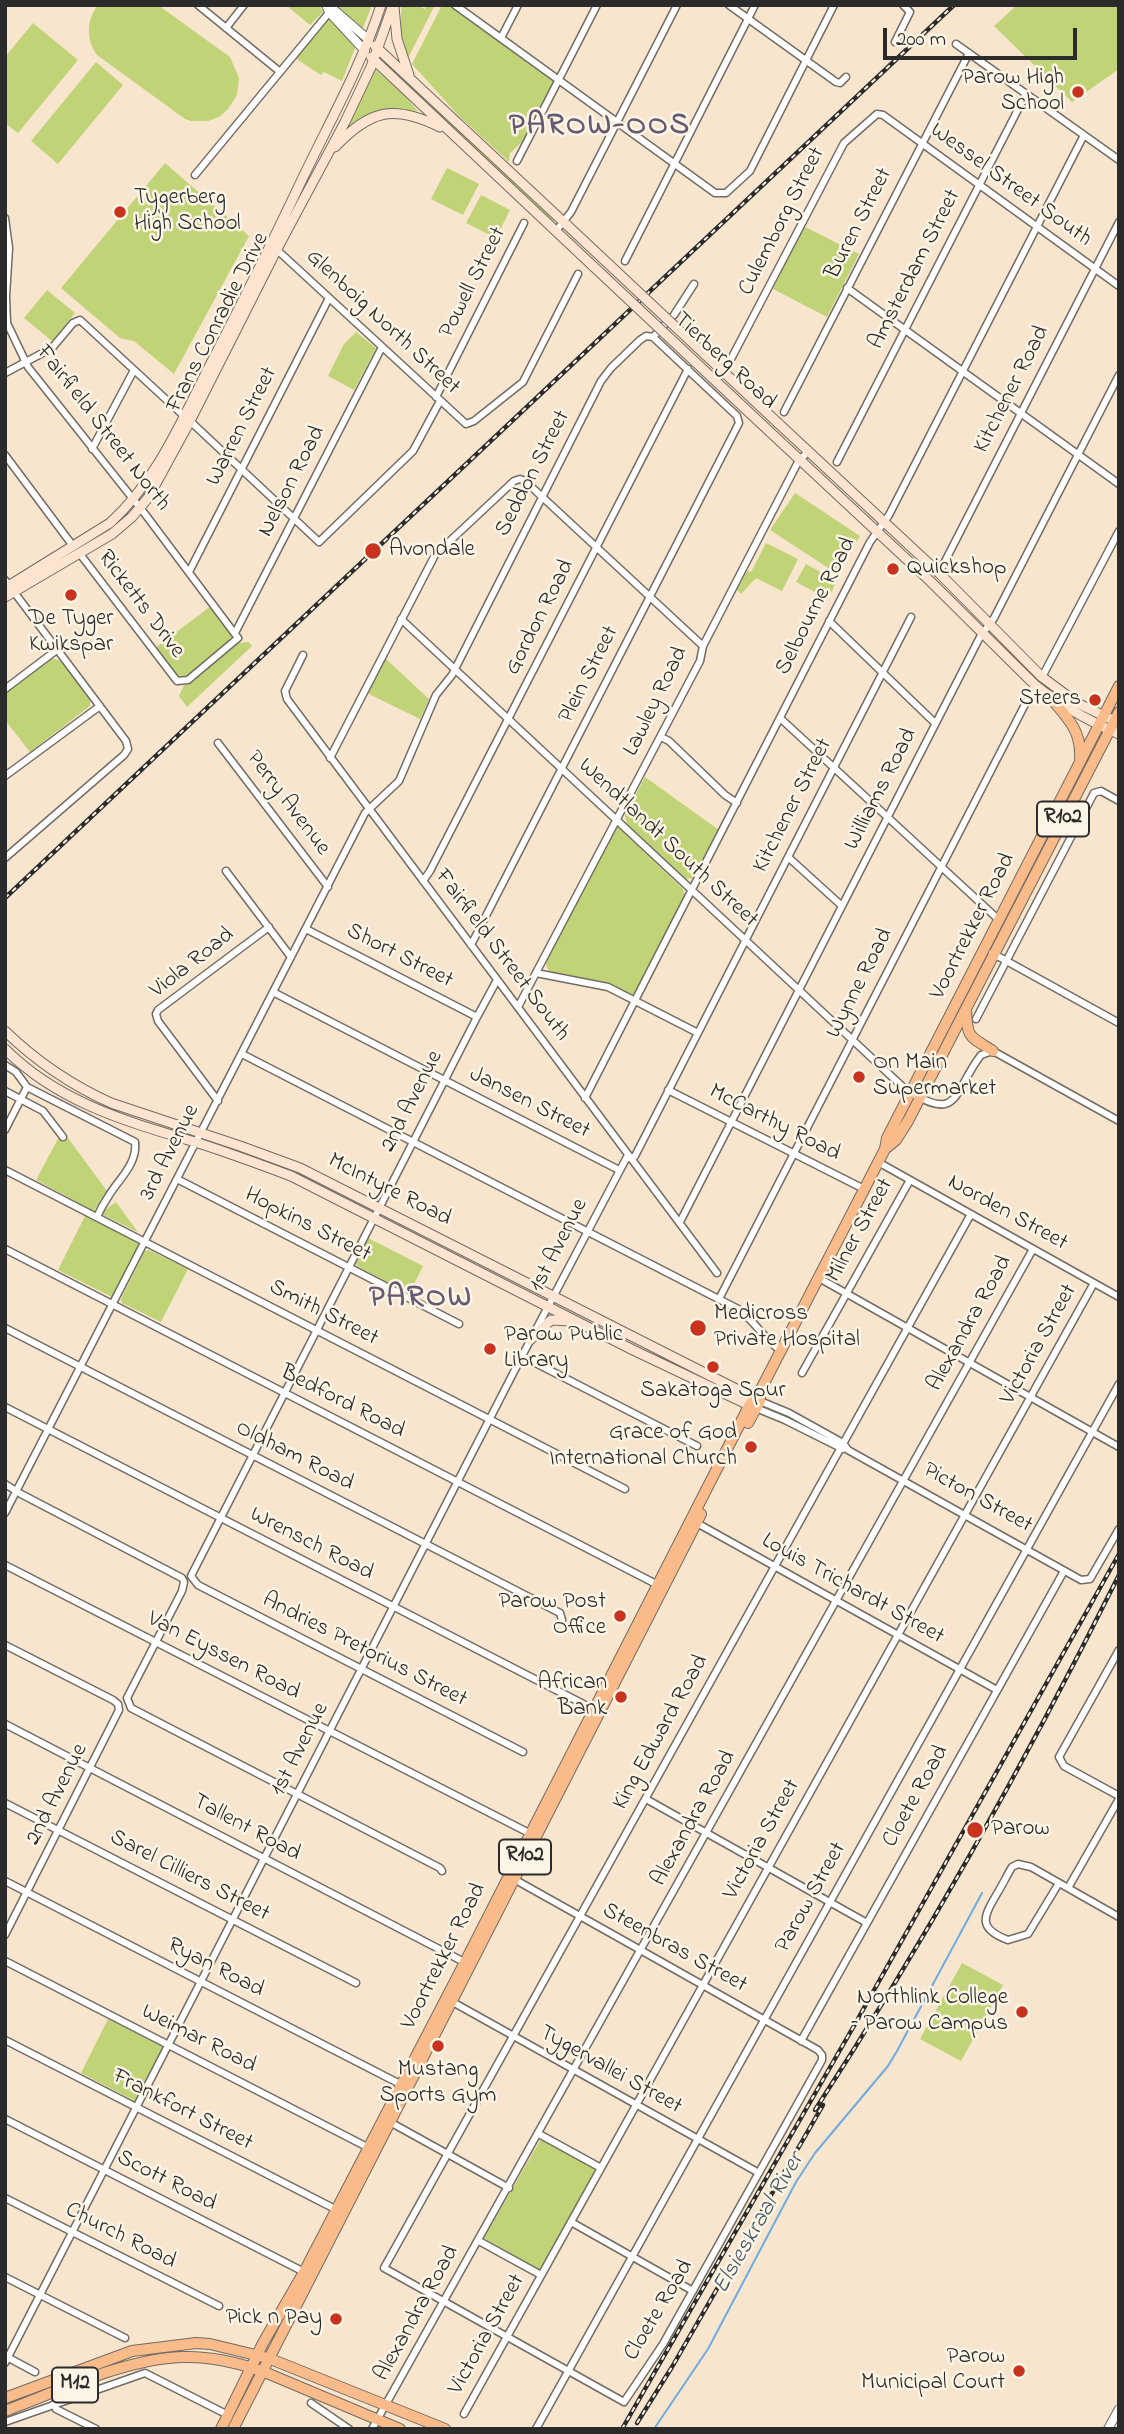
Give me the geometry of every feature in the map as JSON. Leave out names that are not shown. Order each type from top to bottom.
[{"type":"main road","name":"Frans Conradie Drive","points":[[8,588],[80,554],[112,534],[136,504],[187,419],[274,247],[365,51],[381,5]]},
{"type":"main road","name":"Frans Conradie Drive","points":[[274,247],[328,155],[378,49],[394,5]]},
{"type":"main road","points":[[394,5],[397,39],[411,78]]},
{"type":"main road","name":"Tierberg Road","points":[[369,40],[939,573],[1042,677],[1101,721]]},
{"type":"main road","name":"Tierberg Road","points":[[365,51],[1035,685],[1048,695],[1101,721],[1116,724]]},
{"type":"main road","points":[[328,155],[358,125],[384,113],[414,115],[450,132]]},
{"type":"main road","name":"Frans Conradie Drive","points":[[8,588],[136,504]]},
{"type":"main road","name":"Voortrekker Road","points":[[233,2429],[263,2356],[308,2274],[598,1711],[885,1149],[887,1138],[966,1010],[999,920],[1119,686]]},
{"type":"main road","points":[[1048,695],[1077,732],[1079,762]]},
{"type":"main road","name":"Voortrekker Road","points":[[915,1095],[989,951],[1116,724]]},
{"type":"main road","points":[[966,1010],[970,1036],[993,1051]]},
{"type":"main road","name":"McIntyre Road","points":[[5,1031],[38,1061],[91,1094],[300,1168],[756,1401]]},
{"type":"main road","name":"McIntyre Road","points":[[5,1049],[39,1078],[85,1105],[126,1122],[291,1176],[583,1324],[756,1401]]},
{"type":"main road","points":[[530,1340],[546,1323],[553,1320],[583,1324]]},
{"type":"main road","name":"Voortrekker Road","points":[[263,2356],[293,2311],[308,2274]]},
{"type":"main road","points":[[293,2311],[290,2326],[279,2349],[282,2356],[297,2369]]},
{"type":"main road","name":"M12","points":[[5,2398],[99,2361],[155,2347],[203,2343],[263,2356],[445,2429]]},
{"type":"main road","name":"M12","points":[[5,2411],[107,2373],[161,2359],[180,2357],[214,2359],[257,2369],[375,2424],[400,2429]]},
{"type":"main road","name":"Voortrekker Road","points":[[221,2429],[257,2369]]},
{"type":"street","points":[[198,5],[279,71]]},
{"type":"street","points":[[226,28],[244,5]]},
{"type":"street","points":[[455,5],[715,193],[726,193],[750,171],[834,5]]},
{"type":"street","points":[[501,38],[518,5]]},
{"type":"street","points":[[517,162],[597,5]]},
{"type":"street","points":[[558,233],[566,224],[677,5]]},
{"type":"street","points":[[729,5],[838,83],[846,77]]},
{"type":"street","points":[[625,261],[755,5]]},
{"type":"street","points":[[895,42],[910,12],[904,5]]},
{"type":"street","points":[[195,175],[330,7]]},
{"type":"street","name":"Tierberg Road","points":[[330,7],[369,40]]},
{"type":"street","name":"Tierberg Road","points":[[330,7],[365,51]]},
{"type":"street","points":[[956,44],[1119,160]]},
{"type":"street","name":"Buren Street","points":[[784,412],[969,53]]},
{"type":"street","name":"Amsterdam Street","points":[[837,462],[1026,94]]},
{"type":"street","name":"Wessel Street South","points":[[880,114],[1119,286]]},
{"type":"street","name":"Culemborg Street","points":[[732,359],[844,143],[875,115],[880,114]]},
{"type":"street","name":"Selbourne Road","points":[[585,1098],[829,621],[876,532],[884,522],[1084,135]]},
{"type":"street","name":"Fairfield Street North","points":[[5,218],[9,248],[7,323],[25,362],[237,635]]},
{"type":"street","name":"Kitchener Road","points":[[939,573],[1119,222]]},
{"type":"street","name":"Powell Street","points":[[294,519],[319,542],[413,450],[524,223]]},
{"type":"street","name":"Glenboig North Street","points":[[274,247],[463,423],[470,424],[523,382],[578,274]]},
{"type":"street","name":"Seddon Street","points":[[369,809],[399,781],[436,695],[455,670],[606,374],[640,340],[653,337],[674,314],[694,284]]},
{"type":"street","points":[[847,288],[1119,484]]},
{"type":"street","name":"Warren Street","points":[[189,572],[329,298]]},
{"type":"street","points":[[5,373],[52,348],[73,323],[79,320],[85,323],[294,519]]},
{"type":"street","points":[[653,337],[688,369]]},
{"type":"street","name":"Nelson Road","points":[[237,635],[382,347]]},
{"type":"street","name":"Plein Street","points":[[471,945],[739,421],[688,369]]},
{"type":"street","name":"Gordon Road","points":[[423,881],[688,369]]},
{"type":"street","points":[[92,449],[134,370]]},
{"type":"street","name":"Williams Road","points":[[680,1222],[935,723],[990,624],[1119,375]]},
{"type":"street","name":"Lawley Road","points":[[518,1007],[661,737],[702,657],[703,646],[800,460],[808,451]]},
{"type":"street","points":[[5,455],[73,546]]},
{"type":"street","points":[[330,758],[435,555],[514,481],[522,479],[703,646]]},
{"type":"street","points":[[1042,677],[1119,531]]},
{"type":"street","name":"Ricketts Drive","points":[[80,554],[177,681],[188,680],[237,635]]},
{"type":"street","points":[[5,858],[124,755],[128,746],[58,649],[8,588]]},
{"type":"street","name":"Kitchener Street","points":[[630,1157],[635,1156],[911,617]]},
{"type":"street","name":"Wendtlandt South Street","points":[[401,619],[691,891],[915,1095]]},
{"type":"street","points":[[829,621],[935,723]]},
{"type":"street","points":[[5,689],[58,649]]},
{"type":"street","name":"Fairfield Street South","points":[[303,655],[285,694],[330,758],[717,1273]]},
{"type":"street","name":"Wynne Road","points":[[719,1299],[1035,685]]},
{"type":"street","points":[[5,776],[100,705]]},
{"type":"street","points":[[779,718],[999,920]]},
{"type":"street","points":[[661,737],[737,803]]},
{"type":"street","name":"Perry Avenue","points":[[218,743],[328,887]]},
{"type":"street","points":[[976,1019],[1094,793],[1101,791],[1119,801]]},
{"type":"street","name":"3rd Avenue","points":[[5,1513],[369,809]]},
{"type":"street","points":[[788,857],[842,906]]},
{"type":"street","points":[[226,871],[291,957]]},
{"type":"street","name":"Viola Road","points":[[218,1101],[158,1021],[156,1014],[269,927]]},
{"type":"street","name":"Short Street","points":[[306,929],[477,1017]]},
{"type":"street","points":[[989,951],[1119,1023]]},
{"type":"street","points":[[536,973],[597,984],[698,1033]]},
{"type":"street","name":"2nd Avenue","points":[[191,1578],[191,1573],[497,980]]},
{"type":"street","name":"Jansen Street","points":[[273,992],[619,1170]]},
{"type":"street","points":[[915,1095],[940,1106],[951,1102],[981,1055],[993,1051],[1119,1121]]},
{"type":"street","points":[[242,1054],[719,1299],[751,1319],[780,1351]]},
{"type":"street","points":[[5,1065],[13,1070],[27,1087],[133,1140],[136,1148],[131,1163],[97,1217]]},
{"type":"street","points":[[5,1130],[27,1087]]},
{"type":"street","name":"McCarthy Road","points":[[668,1090],[864,1189]]},
{"type":"street","points":[[5,1091],[43,1111],[63,1137]]},
{"type":"street","name":"1st Avenue","points":[[6,2359],[530,1340],[619,1170],[630,1157]]},
{"type":"street","name":"Norden Street","points":[[878,1162],[1119,1297]]},
{"type":"street","name":"Smith Street","points":[[5,1170],[625,1489]]},
{"type":"street","name":"Hopkins Street","points":[[177,1180],[459,1324]]},
{"type":"street","name":"Milner Street","points":[[802,1373],[910,1180]]},
{"type":"street","name":"King Edward Road","points":[[445,2302],[384,2268],[844,1447],[971,1214]]},
{"type":"street","name":"Bedford Road","points":[[5,1249],[660,1586]]},
{"type":"street","name":"Alexandra Road","points":[[375,2424],[1033,1249]]},
{"type":"street","points":[[819,1278],[1119,1447]]},
{"type":"street","name":"Victoria Street","points":[[464,2414],[1094,1283]]},
{"type":"street","name":"Oldham Road","points":[[5,1328],[560,1614],[562,1620]]},
{"type":"street","points":[[522,1356],[696,1446]]},
{"type":"street","name":"Parow Street","points":[[536,2429],[1119,1384]]},
{"type":"street","name":"Picton Street","points":[[756,1401],[789,1413],[964,1515],[1087,1581],[1119,1529]]},
{"type":"street","name":"Wrensch Road","points":[[5,1407],[598,1711]]},
{"type":"street","points":[[5,1484],[180,1576],[184,1582],[127,1698],[127,1703],[134,1711],[442,1871]]},
{"type":"street","name":"Louis Trichardt Street","points":[[693,1521],[997,1690]]},
{"type":"street","name":"Van Eyssen Road","points":[[5,1565],[533,1835]]},
{"type":"street","name":"Cloete Road","points":[[801,2041],[1064,1570]]},
{"type":"street","name":"Andries Pretorius Street","points":[[191,1578],[198,1585],[523,1752]]},
{"type":"street","name":"2nd Avenue","points":[[5,1644],[113,1700],[119,1707],[117,1718],[5,1936]]},
{"type":"street","points":[[1068,1888],[1119,1798],[1064,1766],[1060,1754],[1119,1650]]},
{"type":"street","name":"Tallent Road","points":[[5,1724],[468,1964]]},
{"type":"street","points":[[646,1799],[867,1923]]},
{"type":"street","name":"Sarel Cilliers Street","points":[[5,1803],[356,1983]]},
{"type":"street","points":[[1059,1883],[1028,1934],[1009,1940],[995,1934],[986,1924],[987,1910],[1012,1867],[1023,1864],[1031,1867],[1119,1917]]},
{"type":"street","name":"Steenbras Street","points":[[511,1878],[822,2053]]},
{"type":"street","name":"Ryan Road","points":[[5,1881],[405,2086]]},
{"type":"street","name":"Weimar Road","points":[[5,1961],[372,2149]]},
{"type":"street","name":"Tygervallei Street","points":[[448,2000],[758,2173]]},
{"type":"street","name":"Frankfort Street","points":[[5,2040],[340,2212]]},
{"type":"street","name":"Cloete Road","points":[[568,2371],[624,2402],[663,2344],[822,2060],[822,2053]]},
{"type":"street","name":"Scott Road","points":[[5,2119],[308,2274]]},
{"type":"street","points":[[387,2120],[509,2188]]},
{"type":"street","points":[[539,2134],[601,2168]]},
{"type":"street","name":"Church Road","points":[[5,2198],[219,2306]]},
{"type":"street","points":[[571,2222],[693,2291]]},
{"type":"street","points":[[479,2241],[541,2276]]},
{"type":"street","points":[[5,2277],[125,2339]]},
{"type":"street","points":[[445,2302],[568,2371]]},
{"type":"street","points":[[111,2343],[116,2334]]},
{"type":"street","points":[[6,2359],[35,2372]]},
{"type":"street","points":[[5,2423],[145,2373],[228,2415]]},
{"type":"street","points":[[311,2403],[349,2429]]},
{"type":"street","points":[[54,2404],[56,2409],[96,2429]]},
{"type":"street","points":[[1108,2429],[1119,2409]]},
{"type":"green space","points":[[98,5],[158,5],[230,57],[239,78],[237,95],[228,109],[219,117],[208,121],[185,119],[97,55],[89,30],[91,17]]},
{"type":"green space","points":[[319,5],[323,12],[310,25],[287,6]]},
{"type":"green space","points":[[340,5],[372,5],[342,81],[324,72],[321,75],[295,58]]},
{"type":"green space","points":[[402,5],[416,5],[425,9],[427,5],[435,5],[408,58],[401,32]]},
{"type":"green space","points":[[442,5],[449,5],[554,82],[525,139],[510,153],[509,162],[458,115],[412,64]]},
{"type":"green space","points":[[1017,5],[1119,5],[1119,69],[1072,102],[994,26]]},
{"type":"green space","points":[[33,23],[78,60],[18,133],[5,123],[5,57]]},
{"type":"green space","points":[[96,62],[123,85],[58,164],[31,141]]},
{"type":"green space","points":[[382,62],[389,64],[555,221],[549,219]]},
{"type":"green space","points":[[375,69],[418,111],[376,111],[346,130]]},
{"type":"green space","points":[[165,163],[249,236],[174,374],[134,341],[120,338],[61,288]]},
{"type":"green space","points":[[447,168],[479,184],[463,215],[431,199]]},
{"type":"green space","points":[[481,195],[510,210],[496,238],[466,223]]},
{"type":"green space","points":[[803,226],[859,254],[827,317],[773,289]]},
{"type":"green space","points":[[47,290],[75,313],[52,341],[24,318]]},
{"type":"green space","points":[[356,332],[376,348],[354,390],[328,376],[344,344]]},
{"type":"green space","points":[[795,493],[860,536],[836,573],[770,530]]},
{"type":"green space","points":[[766,543],[798,559],[782,591],[756,578],[741,594],[737,590],[747,571],[751,572]]},
{"type":"green space","points":[[806,564],[837,581],[828,599],[796,582]]},
{"type":"green space","points":[[211,606],[231,633],[231,639],[186,678],[178,679],[155,648]]},
{"type":"green space","points":[[249,642],[252,646],[187,707],[179,696],[184,685],[238,643]]},
{"type":"green space","points":[[51,658],[61,661],[90,700],[90,706],[30,752],[5,720],[5,693]]},
{"type":"green space","points":[[385,658],[429,699],[420,719],[367,693]]},
{"type":"green space","points":[[645,777],[719,830],[694,878],[685,879],[627,825],[625,815]]},
{"type":"green space","points":[[614,828],[619,828],[683,889],[685,896],[633,995],[608,983],[549,972],[545,962]]},
{"type":"green space","points":[[59,1137],[63,1142],[68,1138],[107,1191],[94,1211],[36,1180]]},
{"type":"green space","points":[[116,1202],[138,1232],[103,1215],[105,1210]]},
{"type":"green space","points":[[85,1216],[138,1243],[138,1248],[112,1297],[58,1270]]},
{"type":"green space","points":[[368,1238],[423,1266],[409,1294],[357,1266]]},
{"type":"green space","points":[[149,1250],[188,1269],[161,1322],[122,1303],[121,1299],[145,1251]]},
{"type":"green space","points":[[962,1963],[1003,1985],[961,2061],[920,2039]]},
{"type":"green space","points":[[108,2019],[163,2047],[135,2101],[81,2073]]},
{"type":"green space","points":[[541,2139],[595,2171],[537,2270],[484,2238]]},
{"type":"waterway","name":"Elsieskraal River","points":[[654,2429],[708,2349],[796,2182],[815,2153],[888,2066],[982,1893]]},
{"type":"railway","points":[[5,898],[954,5]]},
{"type":"railway","points":[[622,2429],[855,2024],[1119,1554]]},
{"type":"railway","points":[[815,2110],[936,1914],[1048,1712],[1119,1575]]},
{"type":"railway","points":[[637,2423],[823,2105]]},
{"type":"place","name":"Parow High School","points":[[1078,92]]},
{"type":"place","name":"Tygerberg High School","points":[[120,212]]},
{"type":"place","name":"Avondale","points":[[373,551]]},
{"type":"place","name":"Quickshop","points":[[893,569]]},
{"type":"place","name":"De Tyger Kwikspar","points":[[71,595]]},
{"type":"place","name":"Steers","points":[[1095,700]]},
{"type":"place","name":"On Main Supermarket","points":[[859,1077]]},
{"type":"place","name":"Medicross Private Hospital","points":[[698,1328]]},
{"type":"place","name":"Parow Public Library","points":[[490,1349]]},
{"type":"place","name":"Sakatoga Spur","points":[[713,1367]]},
{"type":"place","name":"Grace of God International Church","points":[[751,1447]]},
{"type":"place","name":"Parow Post Office","points":[[620,1616]]},
{"type":"place","name":"African Bank","points":[[621,1697]]},
{"type":"place","name":"Parow","points":[[975,1830]]},
{"type":"place","name":"Northlink College – Parow Campus","points":[[1022,2012]]},
{"type":"place","name":"Mustang Sports Gym","points":[[438,2046]]},
{"type":"place","name":"Pick n Pay","points":[[336,2319]]},
{"type":"place","name":"Parow Municipal Court","points":[[1019,2371]]},
{"type":"district","name":"PAROW-OOS","points":[[600,128]]},
{"type":"district","name":"PAROW","points":[[421,1300]]}]
